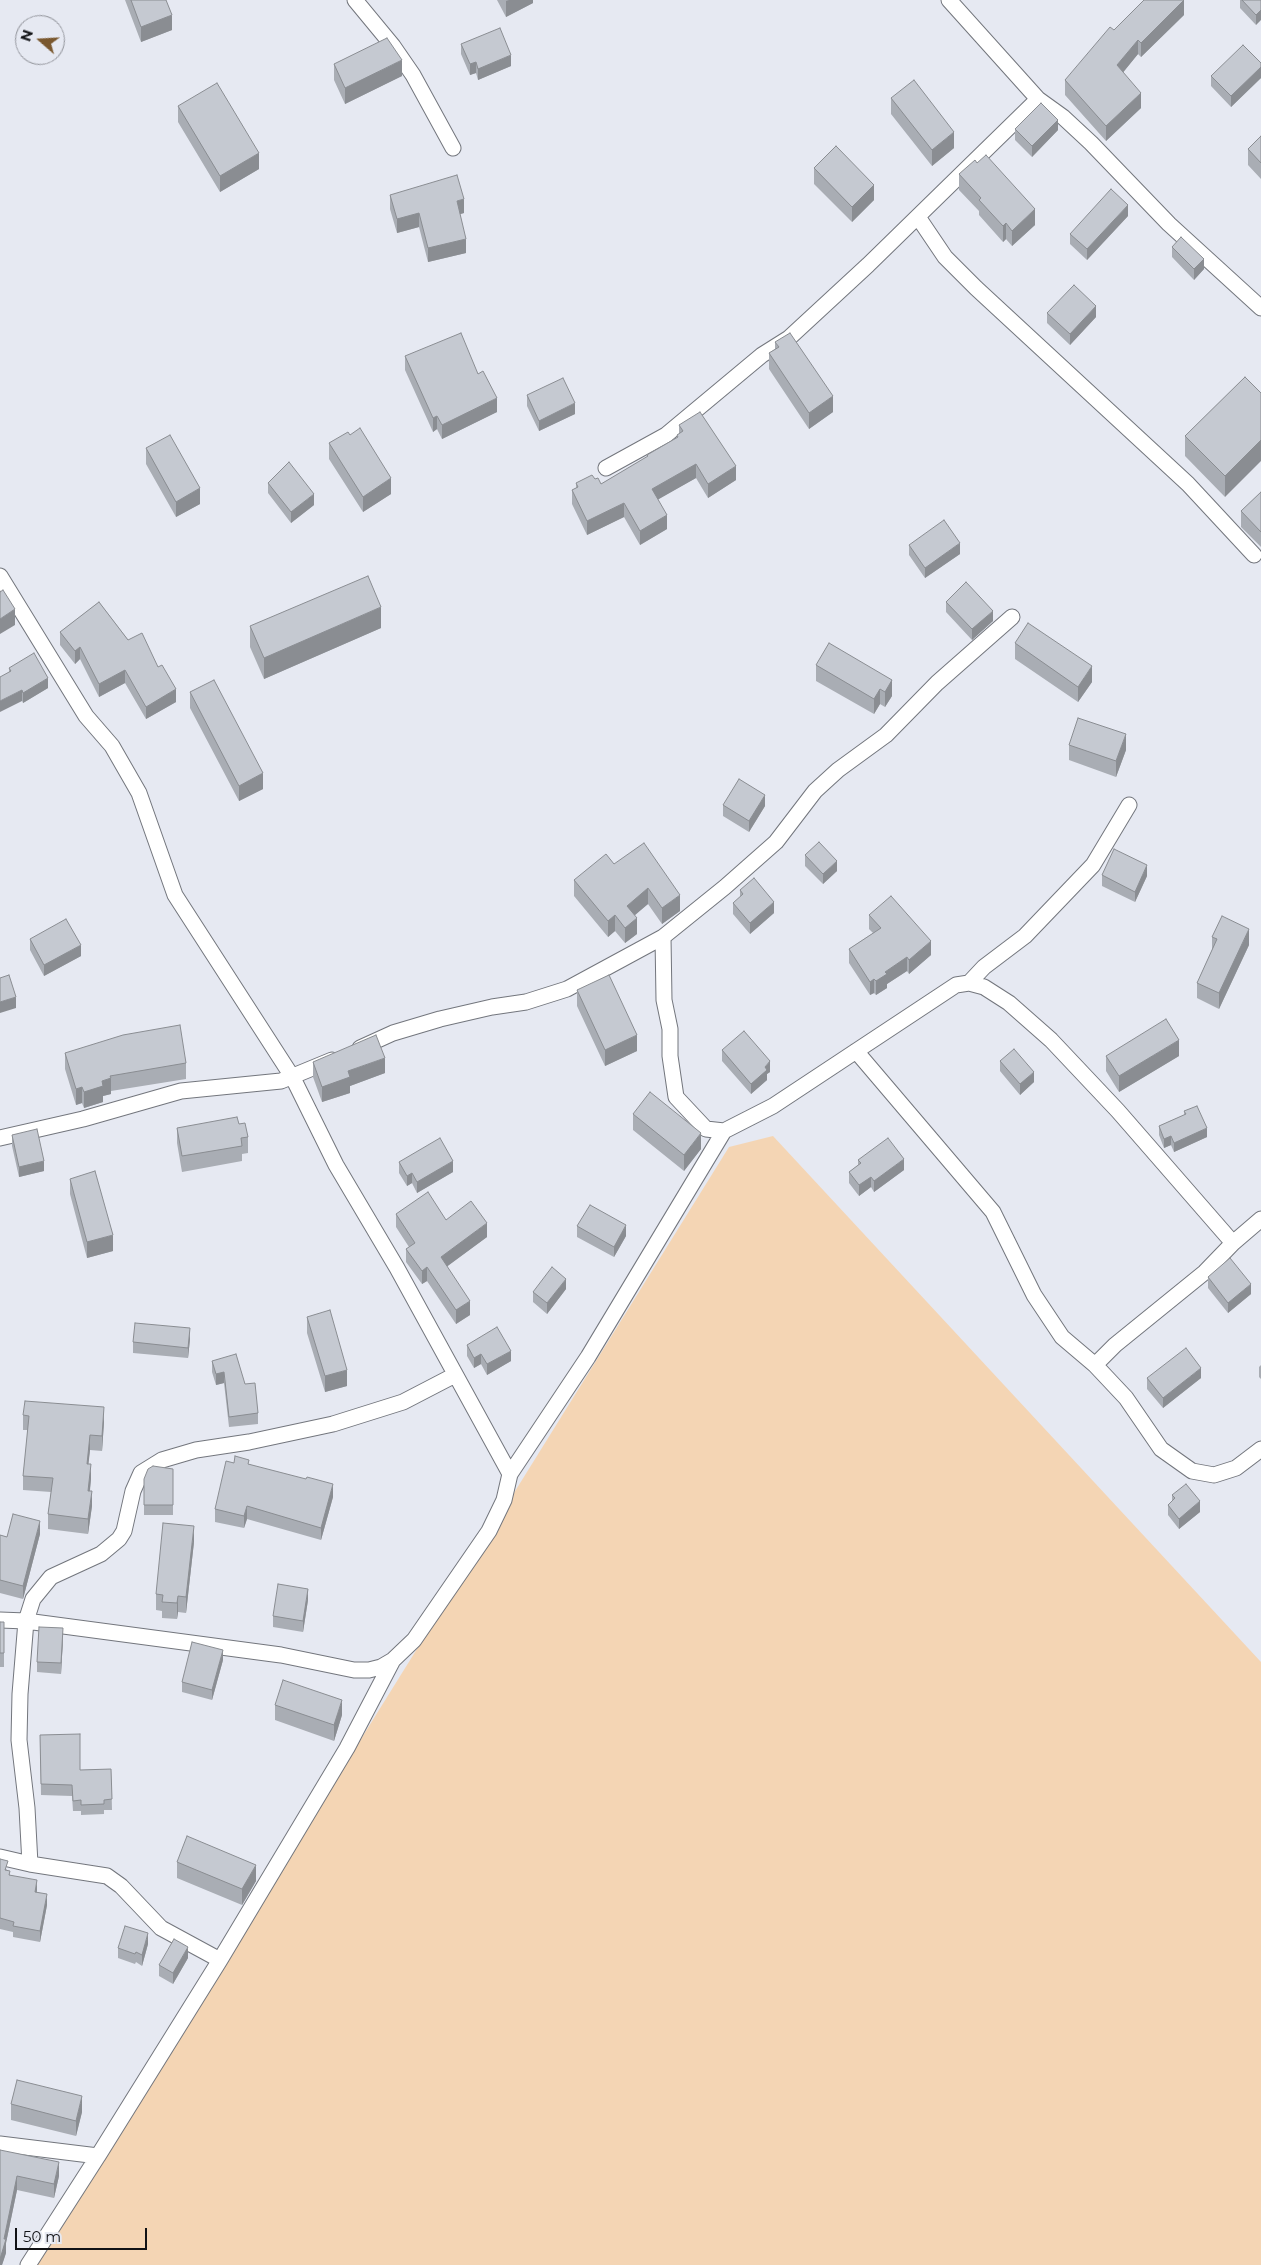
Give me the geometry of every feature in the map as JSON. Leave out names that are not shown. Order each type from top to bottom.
[{"type":"street","points":[[355,0],[394,46],[453,148]]},
{"type":"street","points":[[949,0],[1038,99],[1063,117],[1092,143],[1169,224],[1261,308]]},
{"type":"street","points":[[606,468],[666,435],[762,355],[789,338],[918,217],[1038,99]]},
{"type":"street","points":[[918,217],[945,257],[976,288],[1181,477],[1254,555]]},
{"type":"street","points":[[0,576],[86,716],[112,746],[139,793],[175,895],[293,1078],[336,1165],[398,1268],[510,1474]]},
{"type":"street","points":[[0,1138],[83,1119],[181,1091],[281,1082],[393,1033],[492,1007],[526,1002],[567,989],[662,937],[725,887],[776,842],[815,791],[838,770],[886,735],[937,683],[1012,617]]},
{"type":"street","points":[[969,983],[984,967],[1025,936],[1086,872],[1129,805]]},
{"type":"street","points":[[662,937],[664,1000],[670,1029],[670,1056],[676,1097],[706,1129],[724,1131]]},
{"type":"street","points":[[28,2265],[220,1960],[347,1748],[393,1660],[414,1640],[489,1531],[504,1500],[510,1474],[588,1357],[724,1131],[774,1106],[956,984],[969,983],[984,987],[1009,1003],[1051,1040],[1118,1111],[1233,1243]]},
{"type":"street","points":[[856,1050],[993,1212],[1034,1295],[1062,1337],[1095,1365],[1126,1398],[1162,1449],[1192,1471],[1214,1475],[1236,1468],[1261,1449]]},
{"type":"street","points":[[1095,1365],[1115,1345],[1205,1272],[1233,1243],[1261,1219]]},
{"type":"street","points":[[30,1864],[27,1808],[19,1740],[20,1694],[26,1621],[33,1599],[51,1577],[101,1554],[119,1539],[124,1530],[133,1491],[141,1473],[162,1460],[196,1450],[249,1442],[333,1424],[402,1402],[455,1375]]},
{"type":"street","points":[[0,1620],[26,1621],[281,1655],[354,1670],[369,1670],[393,1660]]},
{"type":"street","points":[[0,1857],[30,1864],[107,1876],[121,1886],[161,1928],[220,1960]]},
{"type":"street","points":[[0,2144],[47,2148],[98,2156]]},
{"type":"shaded area","points":[[773,1136],[1261,1662],[1261,2265],[34,2265],[729,1147]]},
{"type":"building","points":[[131,0],[166,0],[172,15],[141,27]]},
{"type":"building","points":[[1144,0],[1184,0],[1141,43],[1138,40],[1117,65],[1141,93],[1106,126],[1065,80],[1110,27],[1114,30]]},
{"type":"building","points":[[1242,0],[1261,0],[1261,10],[1256,15]]},
{"type":"building","points":[[500,28],[511,55],[478,69],[476,62],[470,64],[461,44]]},
{"type":"building","points":[[387,38],[402,60],[345,88],[334,64]]},
{"type":"building","points":[[1243,45],[1261,63],[1261,67],[1231,96],[1211,76]]},
{"type":"building","points":[[914,80],[954,132],[932,150],[891,98]]},
{"type":"building","points":[[217,83],[259,153],[220,176],[178,106]]},
{"type":"building","points":[[1041,103],[1058,120],[1032,146],[1015,129]]},
{"type":"building","points":[[1261,136],[1261,163],[1248,149]]},
{"type":"building","points":[[836,146],[874,185],[852,207],[814,168]]},
{"type":"building","points":[[986,155],[1035,209],[1012,231],[1006,223],[1003,226],[979,200],[981,198],[959,174],[975,160],[977,163]]},
{"type":"building","points":[[457,175],[464,199],[457,201],[466,239],[428,248],[419,213],[397,219],[390,195]]},
{"type":"building","points":[[1111,189],[1128,205],[1087,249],[1070,234]]},
{"type":"building","points":[[1181,237],[1204,259],[1194,269],[1172,247]]},
{"type":"building","points":[[1074,285],[1096,306],[1070,334],[1047,313]]},
{"type":"building","points":[[461,333],[478,374],[483,371],[497,398],[442,425],[437,416],[433,418],[405,356]]},
{"type":"building","points":[[790,333],[833,396],[809,413],[769,353],[779,347],[775,342]]},
{"type":"building","points":[[1245,377],[1261,393],[1261,440],[1225,476],[1185,436]]},
{"type":"building","points":[[563,378],[575,403],[539,421],[527,395]]},
{"type":"building","points":[[700,412],[736,466],[708,484],[696,464],[652,489],[667,515],[640,531],[624,503],[587,521],[572,490],[578,487],[576,483],[592,475],[595,479],[598,478],[601,484],[678,437],[677,435],[683,431],[679,425]]},
{"type":"building","points":[[360,428],[391,478],[363,497],[329,443],[348,432],[350,435]]},
{"type":"building","points":[[170,435],[200,488],[176,502],[146,448]]},
{"type":"building","points":[[289,462],[314,494],[291,512],[268,483]]},
{"type":"building","points":[[1261,492],[1261,532],[1241,511]]},
{"type":"building","points":[[944,520],[960,543],[925,568],[909,545]]},
{"type":"building","points":[[368,576],[381,607],[264,658],[250,626]]},
{"type":"building","points":[[966,582],[993,611],[972,629],[946,602]]},
{"type":"building","points":[[3,590],[15,609],[0,619],[0,592]]},
{"type":"building","points":[[99,602],[128,640],[142,633],[158,667],[162,665],[176,689],[146,707],[125,670],[99,684],[80,647],[75,651],[60,632]]},
{"type":"building","points":[[1028,623],[1092,666],[1078,687],[1015,643]]},
{"type":"building","points":[[829,643],[892,680],[885,692],[880,689],[874,699],[816,665]]},
{"type":"building","points":[[34,653],[48,678],[23,693],[22,690],[0,701],[0,677],[11,671],[9,668]]},
{"type":"building","points":[[214,680],[263,773],[239,786],[190,692]]},
{"type":"building","points":[[1078,718],[1126,734],[1116,761],[1069,745]]},
{"type":"building","points":[[739,779],[765,795],[749,821],[723,805]]},
{"type":"building","points":[[819,842],[837,861],[823,874],[805,855]]},
{"type":"building","points":[[644,843],[680,895],[662,908],[648,888],[627,906],[637,918],[625,928],[615,915],[608,921],[574,880],[606,854],[614,864]]},
{"type":"building","points":[[1114,849],[1147,865],[1135,892],[1102,875]]},
{"type":"building","points":[[754,878],[774,902],[750,923],[733,903],[743,894],[740,890]]},
{"type":"building","points":[[891,896],[931,941],[909,960],[907,957],[885,972],[887,974],[876,981],[874,979],[870,982],[849,949],[881,928],[869,915]]},
{"type":"building","points":[[1222,916],[1249,929],[1219,993],[1197,983],[1217,939],[1212,937]]},
{"type":"building","points":[[66,919],[81,945],[44,965],[30,939]]},
{"type":"building","points":[[9,975],[16,997],[0,1002],[0,978]]},
{"type":"building","points":[[609,975],[637,1035],[605,1050],[577,990]]},
{"type":"building","points":[[1166,1019],[1179,1040],[1119,1076],[1106,1056]]},
{"type":"building","points":[[180,1025],[186,1063],[110,1076],[111,1078],[102,1081],[103,1086],[84,1092],[82,1087],[76,1089],[65,1053],[123,1035]]},
{"type":"building","points":[[744,1031],[770,1061],[765,1067],[767,1070],[751,1084],[722,1050]]},
{"type":"building","points":[[376,1035],[385,1058],[348,1071],[350,1077],[322,1087],[313,1062]]},
{"type":"building","points":[[1014,1049],[1034,1072],[1020,1084],[1000,1061]]},
{"type":"building","points":[[650,1092],[701,1133],[684,1155],[633,1114]]},
{"type":"building","points":[[1197,1106],[1207,1128],[1174,1143],[1171,1136],[1164,1139],[1159,1126],[1186,1114],[1184,1111]]},
{"type":"building","points":[[237,1117],[239,1124],[245,1123],[248,1137],[241,1138],[242,1146],[182,1156],[177,1128]]},
{"type":"building","points":[[37,1129],[44,1161],[19,1167],[12,1135]]},
{"type":"building","points":[[440,1138],[453,1161],[417,1182],[412,1173],[407,1176],[399,1162]]},
{"type":"building","points":[[888,1138],[904,1159],[874,1181],[871,1177],[859,1185],[849,1172],[861,1163],[858,1160]]},
{"type":"building","points":[[95,1171],[113,1235],[87,1242],[70,1179]]},
{"type":"building","points":[[428,1192],[446,1220],[471,1201],[487,1223],[441,1257],[470,1301],[456,1310],[427,1267],[422,1271],[406,1249],[415,1243],[396,1214]]},
{"type":"building","points":[[590,1205],[626,1225],[614,1247],[577,1226]]},
{"type":"building","points":[[1230,1258],[1251,1284],[1228,1303],[1208,1277]]},
{"type":"building","points":[[552,1267],[566,1279],[547,1303],[533,1292]]},
{"type":"building","points":[[330,1310],[347,1370],[325,1376],[307,1317]]},
{"type":"building","points":[[135,1323],[190,1328],[188,1348],[133,1342]]},
{"type":"building","points":[[497,1327],[511,1351],[487,1364],[481,1354],[474,1358],[467,1345]]},
{"type":"building","points":[[1186,1348],[1201,1368],[1163,1398],[1147,1378]]},
{"type":"building","points":[[236,1354],[245,1384],[255,1383],[258,1413],[229,1417],[224,1372],[216,1374],[212,1361]]},
{"type":"building","points":[[25,1401],[104,1407],[102,1436],[90,1435],[87,1464],[91,1464],[88,1491],[92,1491],[88,1519],[48,1514],[53,1478],[23,1476],[29,1416],[23,1415]]},
{"type":"building","points":[[235,1456],[249,1460],[248,1464],[333,1484],[321,1528],[247,1506],[244,1516],[215,1509],[226,1461],[234,1463]]},
{"type":"building","points":[[153,1466],[173,1469],[173,1505],[144,1505],[144,1479],[148,1469]]},
{"type":"building","points":[[1186,1484],[1200,1501],[1179,1519],[1168,1505],[1175,1498],[1172,1495]]},
{"type":"building","points":[[13,1514],[40,1521],[23,1586],[0,1580],[0,1535],[7,1537]]},
{"type":"building","points":[[163,1523],[194,1526],[186,1597],[178,1596],[177,1603],[162,1602],[163,1595],[156,1594]]},
{"type":"building","points":[[278,1584],[308,1589],[303,1621],[273,1616]]},
{"type":"building","points":[[0,1622],[4,1622],[4,1653],[0,1653]]},
{"type":"building","points":[[39,1627],[63,1628],[61,1663],[37,1662]]},
{"type":"building","points":[[192,1642],[223,1650],[212,1690],[182,1682]]},
{"type":"building","points":[[283,1680],[342,1700],[334,1725],[275,1705]]},
{"type":"building","points":[[80,1734],[80,1770],[111,1769],[112,1799],[104,1800],[104,1804],[81,1805],[81,1800],[73,1801],[72,1785],[41,1784],[40,1735]]},
{"type":"building","points":[[187,1836],[256,1865],[242,1889],[177,1862]]},
{"type":"building","points":[[0,1859],[8,1861],[5,1870],[10,1871],[9,1875],[37,1880],[35,1892],[47,1894],[40,1931],[13,1926],[14,1922],[0,1918]]},
{"type":"building","points":[[125,1926],[148,1933],[142,1955],[118,1948]]},
{"type":"building","points":[[174,1939],[188,1947],[173,1973],[159,1965]]},
{"type":"building","points":[[17,2080],[82,2096],[76,2121],[11,2104]]},
{"type":"building","points":[[0,2150],[59,2162],[54,2184],[17,2176],[4,2239],[6,2239],[0,2259]]}]
